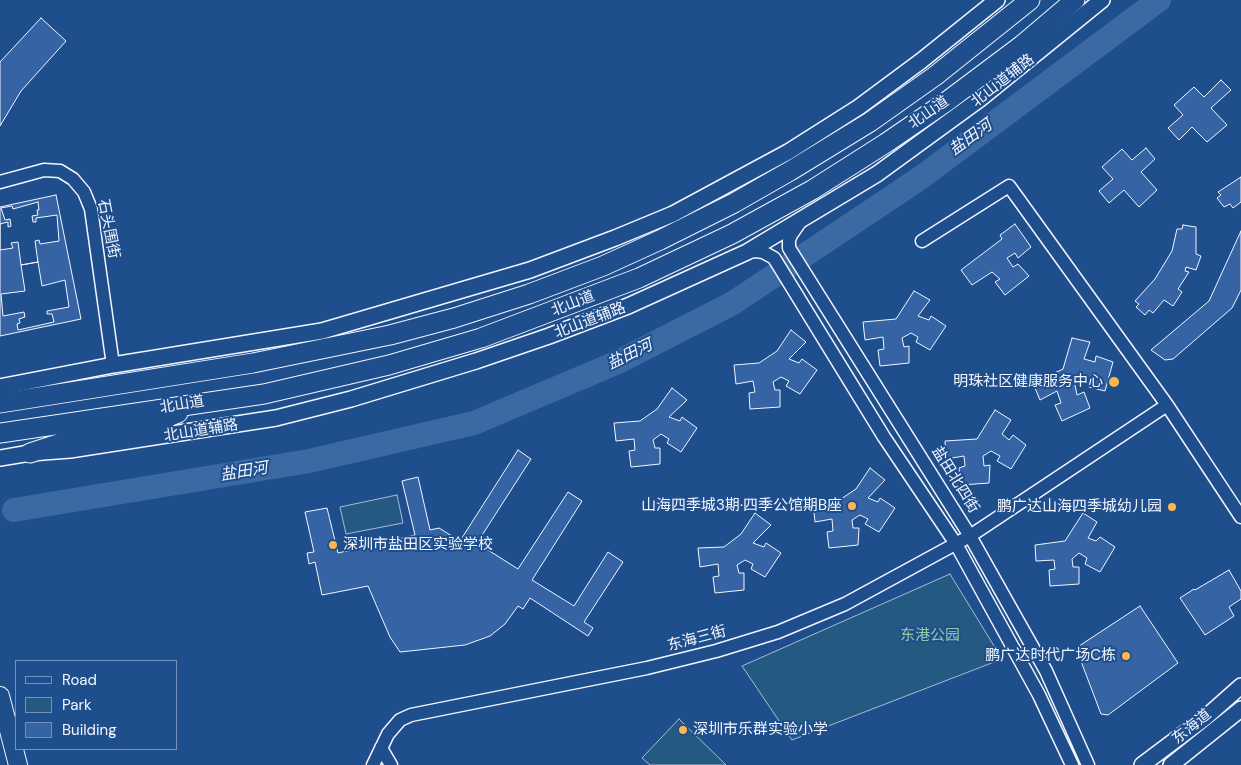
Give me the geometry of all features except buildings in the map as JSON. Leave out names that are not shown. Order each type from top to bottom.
[{"type":"main road","name":"北山道","points":[[0,402],[253,363],[323,340],[390,335],[454,318],[529,294],[603,266],[734,203],[870,122],[935,76],[1030,0]]},
{"type":"main road","name":"北山道","points":[[0,433],[264,394],[389,365],[481,338],[640,278],[732,234],[812,190],[886,143],[946,102],[1022,45],[1075,0]]},
{"type":"main road","points":[[1022,45],[1090,0]]},
{"type":"main road","points":[[30,453],[61,443],[144,426],[209,401]]},
{"type":"main road","points":[[0,696],[18,765]]},
{"type":"street","points":[[0,387],[113,365],[323,340],[530,270],[615,238],[674,214],[788,152],[859,107],[921,61],[997,0]]},
{"type":"street","name":"北山道辅路","points":[[0,458],[30,453],[70,450],[267,420],[351,399],[476,361],[550,336],[628,306],[747,252],[800,222],[877,174],[947,124],[1030,60],[1102,0]]},
{"type":"street","name":"石头围街","points":[[0,182],[44,170],[60,171],[73,179],[84,192],[91,209],[113,365]]},
{"type":"street","points":[[734,203],[738,179]]},
{"type":"street","points":[[922,241],[1009,186],[1167,405],[1241,517]]},
{"type":"street","name":"盐田北四街","points":[[800,222],[791,235],[789,248],[970,536],[1046,672],[1088,765]]},
{"type":"street","points":[[747,252],[763,252],[774,258],[884,437],[956,544],[1039,695],[1072,765]]},
{"type":"street","name":"东海三街","points":[[381,748],[388,734],[400,720],[411,715],[648,668],[750,642],[845,604],[970,536],[1167,405]]},
{"type":"street","name":"东海道","points":[[1142,765],[1178,739],[1241,686]]},
{"type":"street","name":"东海道","points":[[1171,765],[1241,709]]},
{"type":"street","points":[[373,765],[381,748]]},
{"type":"street","points":[[381,748],[391,765]]},
{"type":"green space","points":[[397,495],[403,523],[346,534],[340,507]]},
{"type":"green space","name":"东港公园","points":[[950,574],[1002,659],[792,740],[742,666]]},
{"type":"green space","points":[[679,719],[726,765],[650,765],[642,758]]},
{"type":"waterway","name":"盐田河","points":[[14,510],[309,461],[474,423],[616,363],[733,303],[892,197],[923,176],[1159,0]]},
{"type":"place","name":"明珠社区健康服务中心","points":[[1114,382]]},
{"type":"place","name":"山海四季城3期·四季公馆期B座","points":[[852,506]]},
{"type":"place","name":"鹏广达山海四季城幼儿园","points":[[1172,507]]},
{"type":"place","name":"深圳市盐田区实验学校","points":[[333,545]]},
{"type":"place","name":"鹏广达时代广场C栋","points":[[1126,656]]},
{"type":"place","name":"深圳市乐群实验小学","points":[[683,730]]}]
